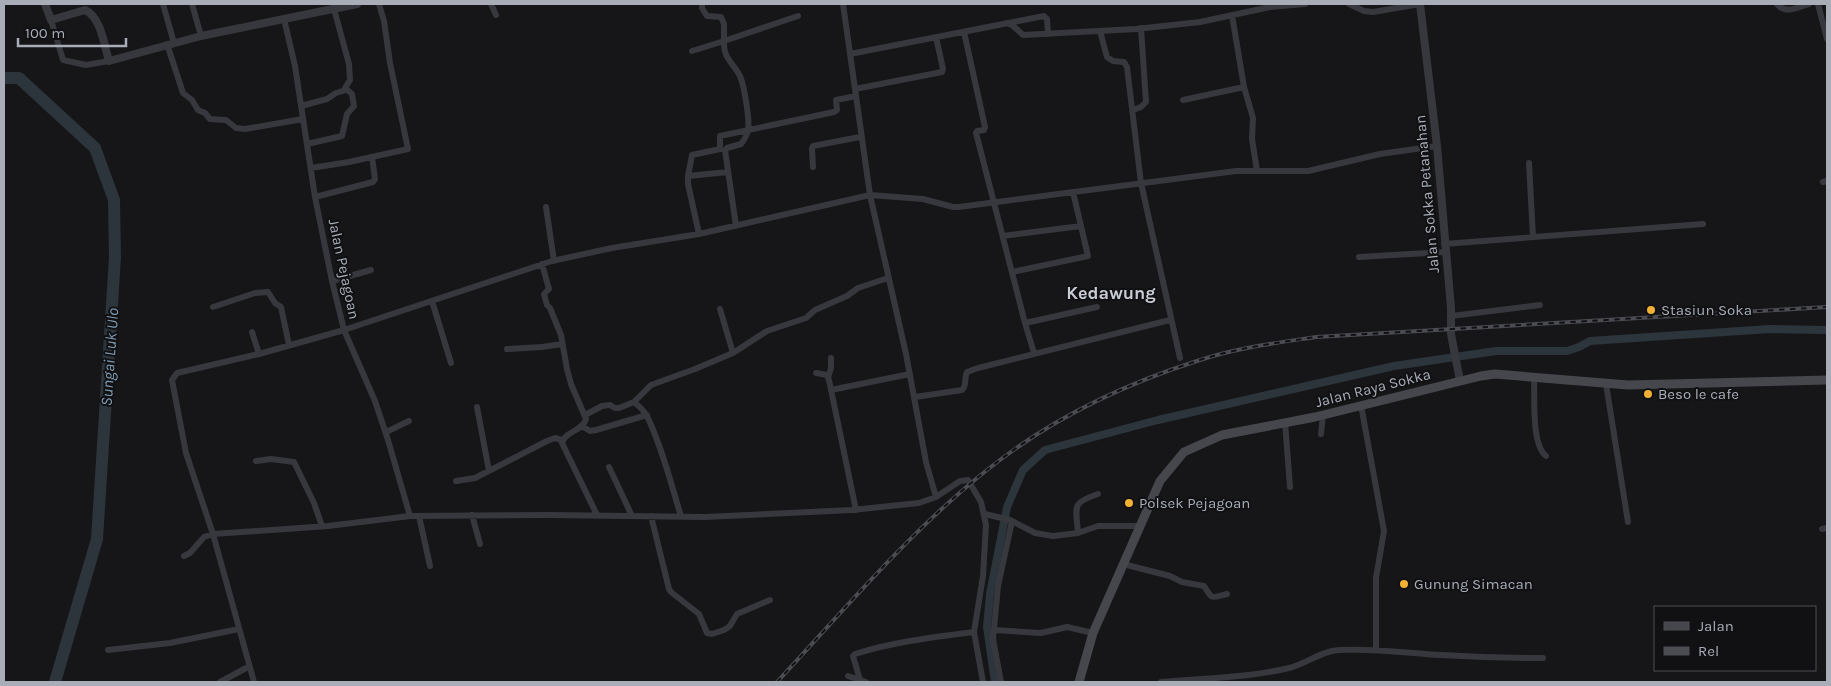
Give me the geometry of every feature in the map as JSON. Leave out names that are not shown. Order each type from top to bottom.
[{"type":"main road","name":"Jalan Raya Sokka","points":[[1079,682],[1093,633],[1160,481],[1184,452],[1222,435],[1496,374],[1606,384],[1671,385],[1827,380]]},
{"type":"street","points":[[45,4],[64,60],[86,65],[201,36],[357,4]]},
{"type":"street","points":[[162,4],[183,93],[192,100],[198,110],[205,113],[210,119],[226,120],[236,128],[245,129],[304,119]]},
{"type":"street","points":[[192,4],[201,36]]},
{"type":"street","points":[[311,168],[407,150],[408,147],[394,83],[384,21],[379,4]]},
{"type":"street","points":[[491,4],[496,15]]},
{"type":"street","points":[[702,4],[704,14],[721,17],[724,20],[726,57],[741,78],[744,89],[748,129],[741,144],[726,149],[736,226]]},
{"type":"street","points":[[843,4],[860,137],[870,195],[910,374],[926,462],[936,497]]},
{"type":"street","points":[[1006,23],[1012,24],[1023,35],[1100,31],[1200,22],[1270,7],[1305,4]]},
{"type":"street","points":[[1349,4],[1364,11],[1373,12],[1420,4]]},
{"type":"street","name":"Jalan Sokka Petanahan","points":[[1420,4],[1437,146],[1451,334],[1460,381]]},
{"type":"street","points":[[1777,4],[1782,9],[1789,10],[1809,4]]},
{"type":"street","points":[[1818,4],[1827,39]]},
{"type":"street","points":[[334,9],[349,64],[350,80],[345,85],[346,90]]},
{"type":"street","points":[[50,20],[84,10],[89,12],[97,24],[109,60]]},
{"type":"street","points":[[1232,15],[1244,87],[1253,118],[1252,138],[1257,171]]},
{"type":"street","points":[[692,51],[798,16]]},
{"type":"street","points":[[850,54],[1044,16],[1047,18],[1048,34]]},
{"type":"street","name":"Jalan Pejagoan","points":[[284,19],[295,66],[311,168],[332,281],[344,330],[375,401],[410,516]]},
{"type":"street","points":[[1133,110],[1141,107],[1146,102],[1141,28]]},
{"type":"street","points":[[1100,31],[1107,57],[1113,61],[1124,62],[1127,67],[1142,183],[1170,320],[1180,358]]},
{"type":"street","points":[[964,32],[986,127],[976,134],[1034,353]]},
{"type":"street","points":[[699,234],[688,184],[692,155],[720,149],[720,136],[834,112],[837,110],[836,100],[855,92],[942,72],[936,37]]},
{"type":"street","points":[[1183,100],[1244,87]]},
{"type":"street","points":[[301,106],[327,99],[336,93],[346,90]]},
{"type":"street","points":[[308,144],[342,136],[347,114],[354,106],[352,94],[346,90]]},
{"type":"street","points":[[813,167],[813,146],[860,137]]},
{"type":"street","points":[[254,682],[248,666],[213,534],[186,453],[172,380],[175,375],[182,371],[259,354],[344,330],[542,264],[612,248],[699,234],[870,195],[926,199],[956,208],[1236,171],[1308,171],[1380,154],[1437,146]]},
{"type":"street","points":[[316,197],[373,182],[375,179],[372,157]]},
{"type":"street","points":[[1529,164],[1533,237]]},
{"type":"street","points":[[688,176],[728,172]]},
{"type":"street","points":[[1012,272],[1088,256],[1073,192]]},
{"type":"street","points":[[546,207],[554,261]]},
{"type":"street","points":[[1360,257],[1533,237],[1703,224]]},
{"type":"street","points":[[1003,236],[1081,226]]},
{"type":"street","points":[[542,264],[549,288],[544,296],[557,324],[571,384],[585,415],[586,423],[562,440]]},
{"type":"street","points":[[332,281],[371,270]]},
{"type":"street","points":[[585,415],[602,406],[610,405],[619,408],[634,402],[651,385],[695,369],[733,352],[767,331],[806,318],[815,310],[847,296],[858,288],[888,278]]},
{"type":"street","points":[[213,307],[255,293],[268,292],[281,307],[289,345]]},
{"type":"street","points":[[432,301],[451,363]]},
{"type":"street","points":[[1451,316],[1540,305]]},
{"type":"street","points":[[1025,323],[1097,307]]},
{"type":"street","points":[[720,309],[733,352]]},
{"type":"street","points":[[914,396],[962,390],[966,385],[964,378],[966,372],[1034,353],[1170,320]]},
{"type":"street","points":[[252,332],[259,354]]},
{"type":"street","points":[[507,349],[562,344]]},
{"type":"street","points":[[828,378],[832,368],[831,358]]},
{"type":"street","points":[[816,373],[824,374],[828,378],[856,510]]},
{"type":"street","points":[[831,390],[910,374]]},
{"type":"street","points":[[1534,378],[1537,436],[1542,453],[1546,456]]},
{"type":"street","points":[[1606,384],[1628,522]]},
{"type":"street","points":[[634,402],[647,415],[681,516]]},
{"type":"street","points":[[1361,405],[1384,531],[1376,578],[1376,650]]},
{"type":"street","points":[[477,408],[488,471]]},
{"type":"street","points":[[1321,434],[1323,414]]},
{"type":"street","points":[[582,426],[590,431],[596,430],[647,415]]},
{"type":"street","points":[[386,432],[409,421]]},
{"type":"street","points":[[1285,422],[1290,488]]},
{"type":"street","points":[[456,481],[474,478],[537,445],[555,438],[562,440]]},
{"type":"street","points":[[562,440],[564,449],[597,515]]},
{"type":"street","points":[[256,461],[271,458],[294,462],[314,502],[322,526]]},
{"type":"street","points":[[609,467],[632,516]]},
{"type":"street","points":[[184,556],[190,553],[204,537],[213,534],[322,526],[410,516],[681,516],[856,510],[917,504],[936,497],[960,481],[968,480],[981,502],[986,525],[982,576],[974,632],[983,682]]},
{"type":"street","points":[[1078,533],[1078,503],[1081,500],[1098,494]]},
{"type":"street","points":[[985,514],[998,516],[1035,533],[1053,536],[1078,533],[1098,526],[1140,526]]},
{"type":"street","points":[[472,515],[480,544]]},
{"type":"street","points":[[419,516],[430,566]]},
{"type":"street","points":[[651,516],[669,589],[698,614],[707,633],[724,630],[730,626],[737,614],[770,600]]},
{"type":"street","points":[[1001,682],[993,639],[998,586],[1011,521]]},
{"type":"street","points":[[1123,564],[1170,576],[1182,582],[1204,586],[1212,597],[1227,594]]},
{"type":"street","points":[[994,630],[1041,633],[1067,627],[1093,633]]},
{"type":"street","points":[[108,650],[170,642],[239,629]]},
{"type":"street","points":[[863,681],[854,655],[926,638],[974,632]]},
{"type":"street","points":[[1161,682],[1246,675],[1288,669],[1305,664],[1331,651],[1376,650],[1443,655],[1543,658]]},
{"type":"street","points":[[220,682],[248,666]]},
{"type":"street","points":[[848,676],[863,681]]},
{"type":"waterway","name":"Sungai Luk Ulo","points":[[4,78],[19,78],[95,148],[114,200],[115,257],[97,539],[55,682]]},
{"type":"waterway","points":[[995,682],[987,627],[990,594],[1007,507],[1023,470],[1045,450],[1158,420],[1394,366],[1496,351],[1567,351],[1590,341],[1770,329],[1827,330]]},
{"type":"railway","points":[[777,682],[904,545],[958,494],[987,470],[1035,435],[1087,406],[1141,381],[1226,353],[1256,346],[1316,337],[1827,307]]},
{"type":"place","name":"Stasiun Soka","points":[[1651,310]]},
{"type":"place","name":"Beso le cafe","points":[[1648,394]]},
{"type":"place","name":"Polsek Pejagoan","points":[[1129,503]]},
{"type":"place","name":"Gunung Simacan","points":[[1404,584]]},
{"type":"district","name":"Kedawung","points":[[1111,293]]}]
